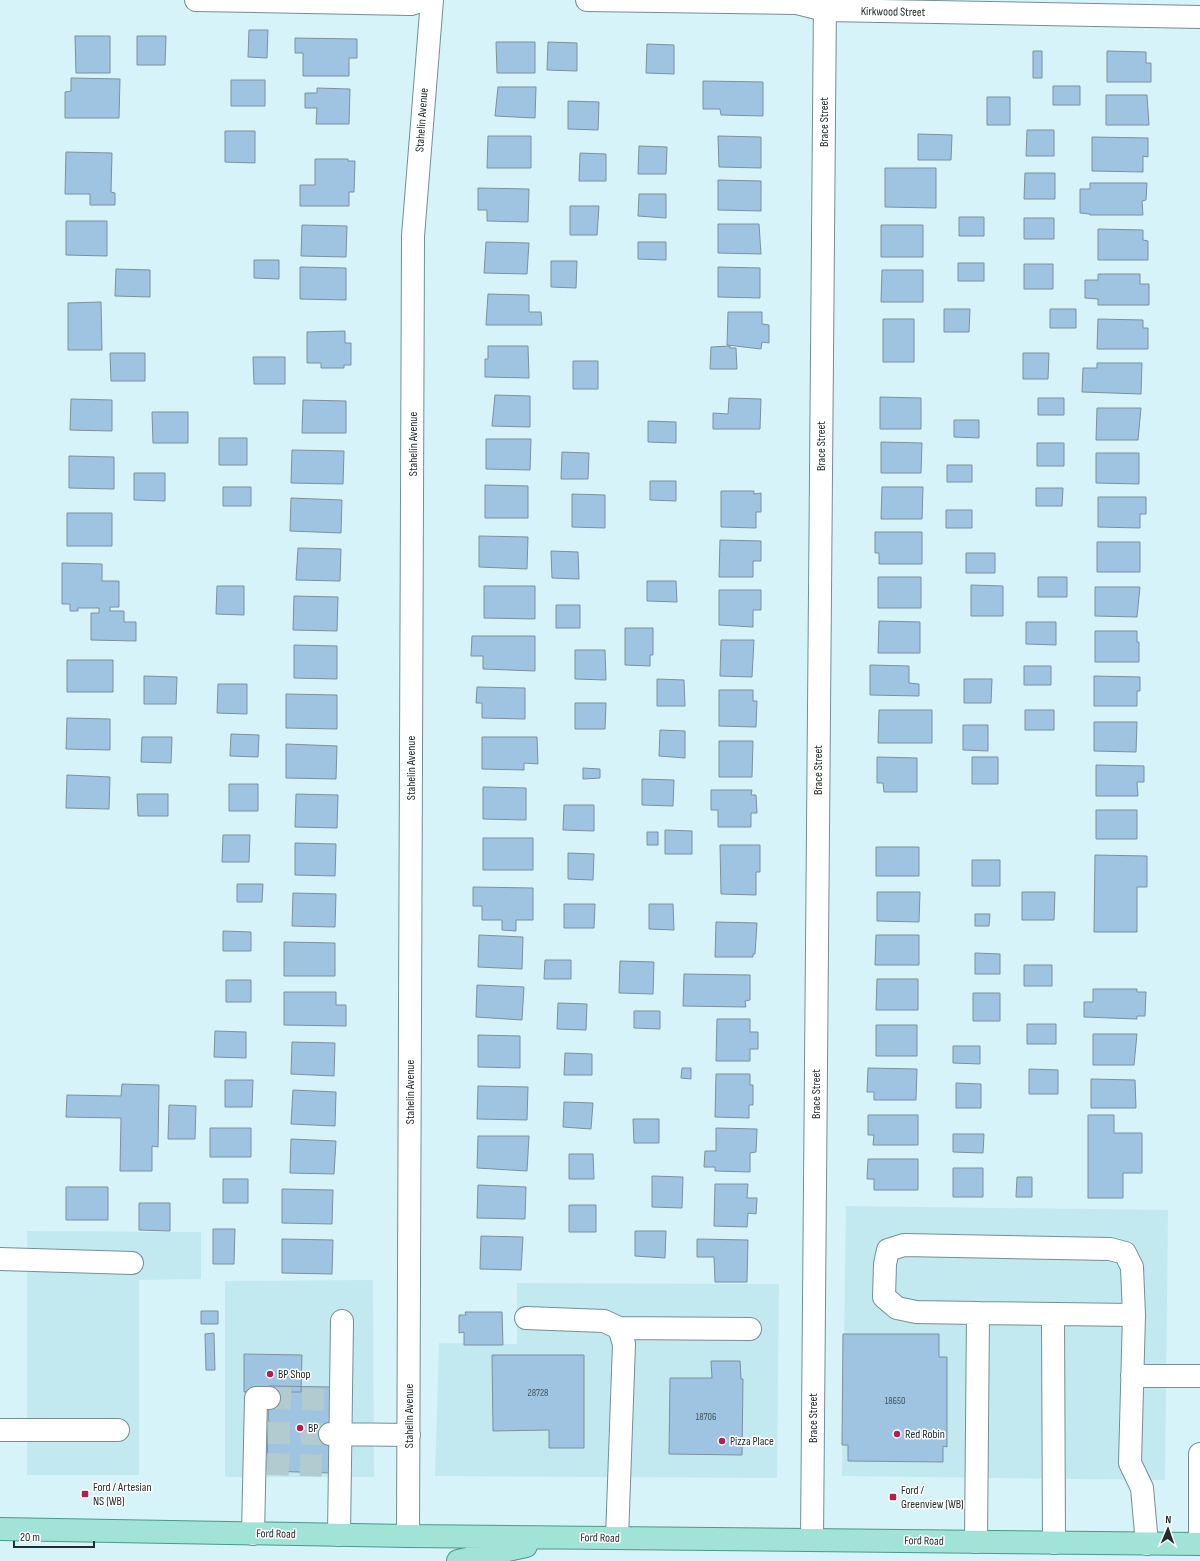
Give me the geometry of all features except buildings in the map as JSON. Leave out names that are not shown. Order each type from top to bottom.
[{"type":"main road","name":"Ford Road","points":[[0,1529],[408,1536],[1200,1544]]},
{"type":"main road","points":[[458,1561],[564,1537]]},
{"type":"street","points":[[196,0],[411,4],[424,0]]},
{"type":"street","name":"Stahelin Avenue","points":[[408,1536],[414,236],[432,0]]},
{"type":"street","name":"Kirkwood Street","points":[[587,0],[797,3],[1200,17]]},
{"type":"street","name":"Brace Street","points":[[812,1540],[825,5]]},
{"type":"street","points":[[1134,1315],[916,1312],[897,1308],[884,1297],[885,1264],[888,1250],[904,1245],[1110,1249],[1125,1253],[1132,1267],[1134,1315],[1130,1463],[1142,1488],[1146,1544]]},
{"type":"street","points":[[0,1259],[132,1263]]},
{"type":"street","points":[[976,1542],[978,1313]]},
{"type":"street","points":[[1053,1314],[1054,1543]]},
{"type":"street","points":[[526,1318],[604,1321],[619,1328],[750,1329]]},
{"type":"street","points":[[339,1535],[335,1466],[335,1434],[342,1321]]},
{"type":"street","points":[[617,1538],[624,1344],[619,1328]]},
{"type":"street","points":[[1132,1376],[1200,1376]]},
{"type":"street","points":[[253,1534],[261,1464],[262,1433],[256,1398],[269,1398]]},
{"type":"street","points":[[0,1430],[118,1430]]},
{"type":"street","points":[[335,1434],[409,1434]]},
{"type":"street","points":[[1200,1454],[1200,1544]]},
{"type":"shaded area","points":[[846,1206],[1168,1210],[1165,1480],[842,1476]]},
{"type":"shaded area","points":[[27,1231],[201,1232],[201,1279],[139,1280],[139,1475],[27,1475]]},
{"type":"shaded area","points":[[373,1280],[374,1477],[225,1477],[225,1281]]},
{"type":"shaded area","points":[[517,1283],[779,1284],[777,1478],[435,1476],[439,1343],[517,1344]]},
{"type":"tunnel","points":[[269,1398],[331,1400]]},
{"type":"tunnel","points":[[268,1433],[330,1434]]},
{"type":"tunnel","points":[[267,1464],[329,1466]]},
{"type":"place","name":"BP Shop","points":[[270,1374]]},
{"type":"place","name":"BP","points":[[300,1428]]},
{"type":"place","name":"Red Robin","points":[[897,1434]]},
{"type":"place","name":"Pizza Place","points":[[722,1441]]},
{"type":"place","name":"Ford / Artesian NS (WB)","points":[[85,1494]]},
{"type":"place","name":"Ford / Greenview (WB)","points":[[893,1497]]}]
